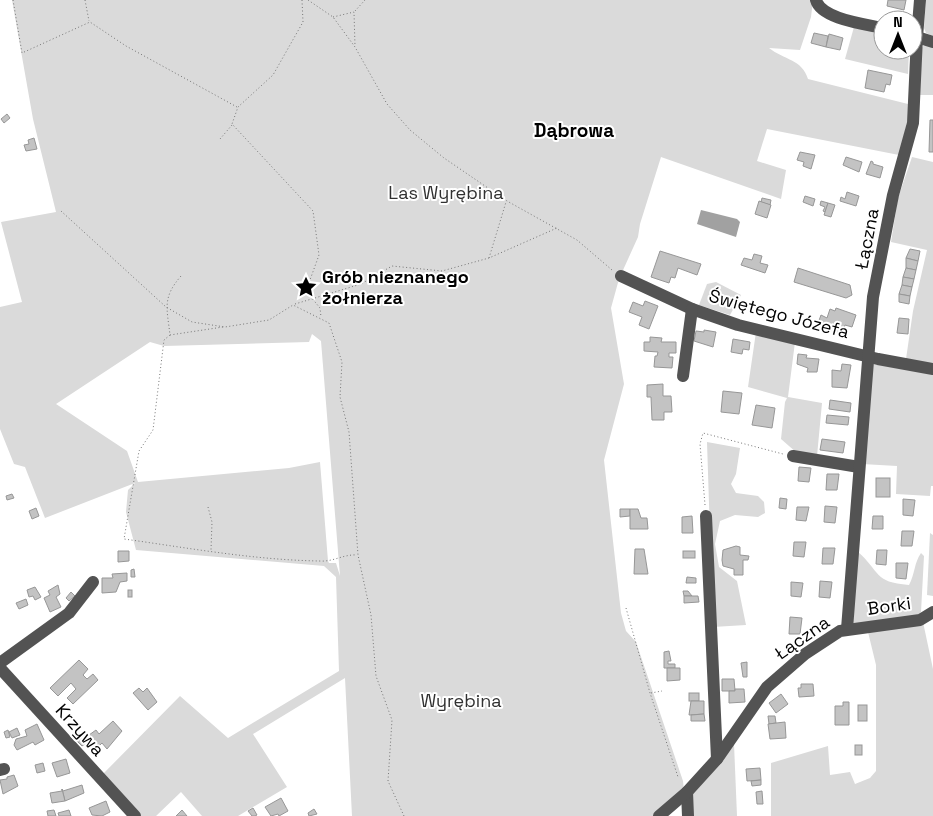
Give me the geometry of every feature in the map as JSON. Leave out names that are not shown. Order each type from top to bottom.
[{"type":"street","points":[[816,0],[820,9],[829,14],[873,25]]},
{"type":"street","name":"Łączna","points":[[659,816],[687,792],[716,759],[766,687],[805,654],[832,635],[847,629],[873,297],[893,195],[913,122],[914,60]]},
{"type":"street","name":"Świętego Józefa","points":[[621,276],[692,308],[738,324],[868,356],[933,369]]},
{"type":"street","points":[[683,376],[692,308]]},
{"type":"street","points":[[793,456],[860,467]]},
{"type":"street","points":[[706,516],[716,759]]},
{"type":"street","points":[[0,663],[69,612],[93,582]]},
{"type":"street","name":"Borki","points":[[847,629],[920,620],[933,612]]},
{"type":"street","name":"Krzywa","points":[[0,668],[135,816]]},
{"type":"street","points":[[687,792],[688,816]]},
{"type":"path","points":[[13,0],[22,53],[90,22]]},
{"type":"path","points":[[86,0],[90,22],[126,46],[238,107]]},
{"type":"path","points":[[220,139],[232,124],[238,107],[273,75],[303,22],[302,0]]},
{"type":"path","points":[[308,0],[333,17],[354,47],[387,104],[410,130],[444,158],[507,201],[577,240],[621,276]]},
{"type":"path","points":[[333,17],[354,12],[364,0]]},
{"type":"path","points":[[354,12],[354,47]]},
{"type":"path","points":[[232,124],[313,212],[320,256],[306,291],[320,308],[321,318]]},
{"type":"path","points":[[489,258],[507,201]]},
{"type":"path","points":[[61,211],[166,307],[192,322],[225,327]]},
{"type":"path","points":[[358,555],[346,555],[322,562],[211,551],[124,539],[138,451],[153,430],[164,340],[170,335],[269,320],[293,305],[361,284],[392,266],[442,271],[489,258],[558,228]]},
{"type":"path","points":[[170,335],[166,307],[169,290],[181,276]]},
{"type":"path","points":[[293,305],[329,323],[342,362],[340,397],[349,432],[358,555],[371,616],[376,676],[392,720],[388,781],[404,816]]},
{"type":"path","points":[[706,516],[700,444],[703,433],[793,456]]},
{"type":"path","points":[[208,507],[212,522],[211,551]]},
{"type":"path","points":[[626,608],[650,693],[678,777]]},
{"type":"path","points":[[650,693],[662,691]]},
{"type":"green space","name":"Las Wyrębina","points":[[12,0],[813,0],[811,17],[800,50],[769,48],[801,67],[808,79],[908,104],[909,115],[899,155],[767,129],[757,161],[786,170],[781,199],[661,157],[640,224],[638,237],[619,279],[611,308],[624,384],[604,460],[621,613],[626,631],[636,642],[683,781],[684,790],[654,816],[352,816],[345,678],[253,734],[287,787],[238,816],[202,816],[181,792],[156,816],[140,816],[102,775],[180,696],[228,738],[339,671],[336,577],[324,566],[136,550],[126,512],[128,490],[135,483],[45,518],[25,467],[14,464],[0,429],[0,307],[22,302],[1,222],[56,212],[33,119]],"holes":[[[312,334],[321,341],[340,576],[336,563],[329,563],[328,561],[320,462],[289,468],[138,482],[127,451],[56,404],[150,342],[164,346],[309,342]]]},
{"type":"green space","points":[[926,0],[933,0],[933,36],[926,33],[924,28]]},
{"type":"green space","points":[[854,27],[873,31],[873,60],[909,60],[908,74],[845,59]]},
{"type":"green space","points":[[923,46],[933,46],[933,95],[919,95],[919,60],[923,60]]},
{"type":"green space","points":[[912,157],[933,162],[933,364],[906,359],[913,311],[927,250],[891,242],[898,198]]},
{"type":"green space","points":[[716,282],[741,295],[730,315],[699,305],[707,284]]},
{"type":"green space","points":[[756,332],[795,342],[788,397],[822,403],[817,456],[797,453],[781,439],[787,398],[748,387]]},
{"type":"green space","points":[[870,360],[933,375],[933,486],[931,486],[930,496],[896,494],[897,466],[862,464]]},
{"type":"green space","points":[[707,442],[740,448],[736,474],[731,484],[736,493],[758,496],[764,502],[765,513],[758,517],[735,515],[720,521],[715,544],[719,567],[737,581],[746,625],[713,627]]},
{"type":"green space","points":[[930,533],[933,535],[933,596],[927,595]]},
{"type":"green space","points":[[857,551],[878,575],[897,584],[909,585],[921,553],[924,556],[921,612],[918,616],[853,625]]},
{"type":"green space","points":[[923,622],[933,669],[933,816],[771,816],[771,763],[828,746],[830,775],[850,772],[855,784],[870,778],[876,771],[876,665],[868,632]]},
{"type":"green space","points":[[734,744],[737,816],[691,816],[690,796]]},
{"type":"shaded area","points":[[701,210],[737,219],[740,222],[736,237],[697,224]]},
{"type":"building","points":[[888,0],[906,0],[904,10],[887,6]]},
{"type":"building","points":[[814,33],[828,36],[826,47],[811,43]]},
{"type":"building","points":[[829,34],[843,38],[840,50],[826,47]]},
{"type":"building","points":[[868,70],[892,75],[890,85],[886,84],[884,92],[865,88]]},
{"type":"building","points":[[7,114],[10,118],[4,123],[1,119]]},
{"type":"building","points":[[930,120],[933,120],[933,152],[929,152]]},
{"type":"building","points":[[34,138],[37,149],[26,151],[24,145],[29,144],[28,140]]},
{"type":"building","points":[[800,152],[815,155],[811,169],[803,166],[804,162],[797,160]]},
{"type":"building","points":[[846,157],[862,162],[859,172],[843,165]]},
{"type":"building","points":[[871,161],[873,164],[883,167],[880,178],[866,174]]},
{"type":"building","points":[[847,192],[859,196],[856,206],[840,201],[841,197],[845,199]]},
{"type":"building","points":[[805,196],[815,199],[813,206],[803,202]]},
{"type":"building","points":[[762,198],[771,200],[770,205],[761,202]]},
{"type":"building","points":[[759,201],[771,205],[767,218],[755,214]]},
{"type":"building","points":[[821,201],[828,203],[825,212],[823,211],[825,207],[820,205]]},
{"type":"building","points":[[828,203],[835,205],[831,217],[824,215]]},
{"type":"building","points":[[910,249],[920,251],[918,261],[906,258]]},
{"type":"building","points":[[660,251],[701,264],[697,275],[678,268],[675,278],[671,277],[669,283],[651,277]]},
{"type":"building","points":[[754,254],[762,256],[760,263],[768,265],[765,273],[741,265],[744,258],[752,260]]},
{"type":"building","points":[[906,258],[918,261],[916,270],[906,268]]},
{"type":"building","points":[[798,268],[850,285],[852,295],[846,298],[794,282]]},
{"type":"building","points":[[906,268],[916,270],[914,279],[903,277]]},
{"type":"building","points":[[903,277],[914,279],[912,287],[902,285]]},
{"type":"building","points":[[902,285],[912,287],[910,296],[899,294]]},
{"type":"building","points":[[899,294],[910,296],[909,304],[899,302]]},
{"type":"building","points":[[645,301],[658,306],[649,329],[639,325],[642,317],[629,312],[633,302],[643,306]]},
{"type":"building","points":[[836,308],[856,315],[852,327],[845,325],[842,334],[817,326],[821,315],[827,318],[830,309],[835,311]]},
{"type":"building","points":[[899,318],[909,319],[908,334],[897,333]]},
{"type":"building","points":[[704,330],[716,332],[713,347],[694,341],[696,331],[704,332]]},
{"type":"building","points":[[650,337],[662,338],[661,342],[676,342],[676,353],[669,353],[669,357],[673,357],[672,368],[654,367],[655,356],[657,356],[658,352],[644,351],[644,342],[650,342]]},
{"type":"building","points":[[733,339],[750,342],[749,350],[743,349],[742,354],[731,352]]},
{"type":"building","points":[[798,354],[807,355],[806,358],[819,359],[817,372],[807,372],[808,368],[797,364]]},
{"type":"building","points":[[842,364],[851,365],[847,388],[832,387],[832,370],[841,371]]},
{"type":"building","points":[[663,384],[663,396],[671,396],[672,412],[664,412],[664,420],[652,420],[651,397],[647,397],[647,385]]},
{"type":"building","points":[[723,391],[742,393],[739,414],[721,412]]},
{"type":"building","points":[[830,400],[851,403],[850,412],[829,409]]},
{"type":"building","points":[[756,405],[775,408],[772,428],[752,425]]},
{"type":"building","points":[[827,415],[849,417],[848,425],[826,423]]},
{"type":"building","points":[[822,439],[845,442],[843,453],[820,450]]},
{"type":"building","points":[[799,467],[811,468],[809,482],[798,481]]},
{"type":"building","points":[[827,474],[839,474],[837,490],[826,490]]},
{"type":"building","points":[[876,478],[890,478],[890,497],[876,497]]},
{"type":"building","points":[[12,494],[14,498],[7,500],[6,496]]},
{"type":"building","points":[[780,498],[787,499],[786,509],[779,508]]},
{"type":"building","points":[[903,499],[915,500],[913,516],[903,515]]},
{"type":"building","points":[[825,506],[837,507],[835,523],[824,522]]},
{"type":"building","points":[[797,507],[809,507],[806,521],[796,520]]},
{"type":"building","points":[[36,508],[39,516],[32,519],[29,511]]},
{"type":"building","points":[[620,509],[630,509],[630,516],[620,517]]},
{"type":"building","points":[[630,509],[638,509],[641,518],[647,518],[648,529],[630,529]]},
{"type":"building","points":[[692,516],[693,533],[682,533],[682,517]]},
{"type":"building","points":[[873,516],[883,516],[883,529],[872,529]]},
{"type":"building","points":[[902,531],[914,531],[912,546],[901,546]]},
{"type":"building","points":[[794,542],[806,542],[804,557],[793,556]]},
{"type":"building","points":[[736,546],[740,547],[740,555],[749,556],[748,560],[743,560],[743,575],[734,575],[734,569],[723,566],[723,550]]},
{"type":"building","points":[[823,548],[835,548],[833,564],[822,564]]},
{"type":"building","points":[[635,549],[644,549],[648,574],[634,574]]},
{"type":"building","points":[[877,550],[887,550],[886,565],[876,564]]},
{"type":"building","points":[[118,551],[129,551],[129,561],[118,562]]},
{"type":"building","points":[[683,551],[695,551],[695,558],[683,558]]},
{"type":"building","points":[[896,563],[908,563],[906,579],[896,578]]},
{"type":"building","points":[[134,569],[135,577],[131,577],[131,570]]},
{"type":"building","points":[[127,573],[127,581],[120,582],[116,592],[102,593],[102,578],[113,578],[112,574]]},
{"type":"building","points":[[687,577],[696,578],[696,583],[686,583]]},
{"type":"building","points":[[820,581],[832,582],[830,598],[819,597]]},
{"type":"building","points":[[791,582],[803,583],[801,597],[791,596]]},
{"type":"building","points":[[58,585],[60,594],[56,597],[61,607],[50,612],[44,598],[50,595],[48,591]]},
{"type":"building","points":[[35,587],[41,597],[35,600],[33,596],[29,597],[27,590]]},
{"type":"building","points":[[128,590],[132,590],[132,597],[128,597]]},
{"type":"building","points":[[683,591],[688,591],[692,596],[684,596]]},
{"type":"building","points":[[71,592],[75,596],[69,601],[66,598]]},
{"type":"building","points":[[684,596],[698,596],[699,602],[684,603]]},
{"type":"building","points":[[26,599],[28,605],[19,609],[16,603]]},
{"type":"building","points":[[790,617],[802,618],[800,634],[789,634]]},
{"type":"building","points":[[669,651],[671,661],[668,661],[668,664],[675,664],[675,668],[664,668],[664,652]]},
{"type":"building","points":[[79,660],[88,669],[83,675],[87,679],[93,674],[98,680],[73,704],[67,698],[76,689],[71,683],[58,696],[50,688]]},
{"type":"building","points":[[747,662],[747,677],[743,677],[741,663]]},
{"type":"building","points":[[667,668],[680,668],[680,680],[667,681]]},
{"type":"building","points":[[722,679],[734,679],[735,691],[722,691]]},
{"type":"building","points":[[801,684],[813,684],[814,696],[799,697],[798,688],[801,688]]},
{"type":"building","points":[[139,688],[143,692],[147,688],[157,702],[148,710],[133,693]]},
{"type":"building","points":[[735,689],[744,689],[745,702],[729,703],[729,691],[735,691]]},
{"type":"building","points":[[689,693],[699,693],[699,701],[689,701]]},
{"type":"building","points":[[781,694],[788,704],[776,713],[769,703]]},
{"type":"building","points":[[691,701],[704,701],[704,714],[689,715]]},
{"type":"building","points":[[843,702],[849,702],[849,725],[835,725],[835,706],[843,706]]},
{"type":"building","points":[[858,705],[867,705],[867,721],[858,721]]},
{"type":"building","points":[[704,714],[705,721],[691,721],[691,715]]},
{"type":"building","points":[[768,716],[775,716],[776,723],[769,724]]},
{"type":"building","points":[[113,721],[122,731],[107,749],[102,743],[99,746],[89,735],[96,730],[99,734]]},
{"type":"building","points":[[785,722],[786,738],[770,739],[768,724]]},
{"type":"building","points":[[37,724],[44,740],[35,745],[33,742],[17,750],[14,745],[16,739],[27,736],[25,730]]},
{"type":"building","points":[[17,728],[20,735],[12,738],[9,732]]},
{"type":"building","points":[[8,730],[10,737],[6,738],[4,732]]},
{"type":"building","points":[[81,738],[86,743],[82,746],[77,741]]},
{"type":"building","points":[[855,745],[862,745],[862,755],[855,755]]},
{"type":"building","points":[[66,759],[70,773],[57,777],[52,763]]},
{"type":"building","points":[[43,763],[45,771],[37,773],[35,765]]},
{"type":"building","points":[[760,768],[761,780],[747,781],[746,769]]},
{"type":"building","points":[[14,775],[18,786],[3,794],[0,780]]},
{"type":"building","points":[[761,780],[761,785],[752,786],[751,781]]},
{"type":"building","points":[[82,785],[84,793],[65,801],[62,789],[63,791]]},
{"type":"building","points":[[62,789],[65,801],[52,803],[50,793],[62,791]]},
{"type":"building","points":[[762,791],[763,804],[757,804],[756,792]]},
{"type":"building","points":[[281,798],[288,811],[279,816],[278,814],[271,816],[265,807]]},
{"type":"building","points":[[106,801],[110,812],[102,816],[92,815],[89,808]]},
{"type":"building","points":[[253,808],[257,815],[255,816],[252,816],[248,811]]},
{"type":"building","points":[[314,809],[317,814],[309,816],[308,813]]},
{"type":"building","points":[[54,810],[56,816],[48,816],[47,811]]},
{"type":"building","points":[[69,810],[71,816],[59,816],[58,813]]},
{"type":"building","points":[[182,810],[187,816],[176,816]]},
{"type":"place","name":"Grób nieznanego żołnierza","points":[[306,287]]},
{"type":"district","name":"Dąbrowa","points":[[574,130]]},
{"type":"park label","name":"Wyrębina","points":[[461,701]]}]
